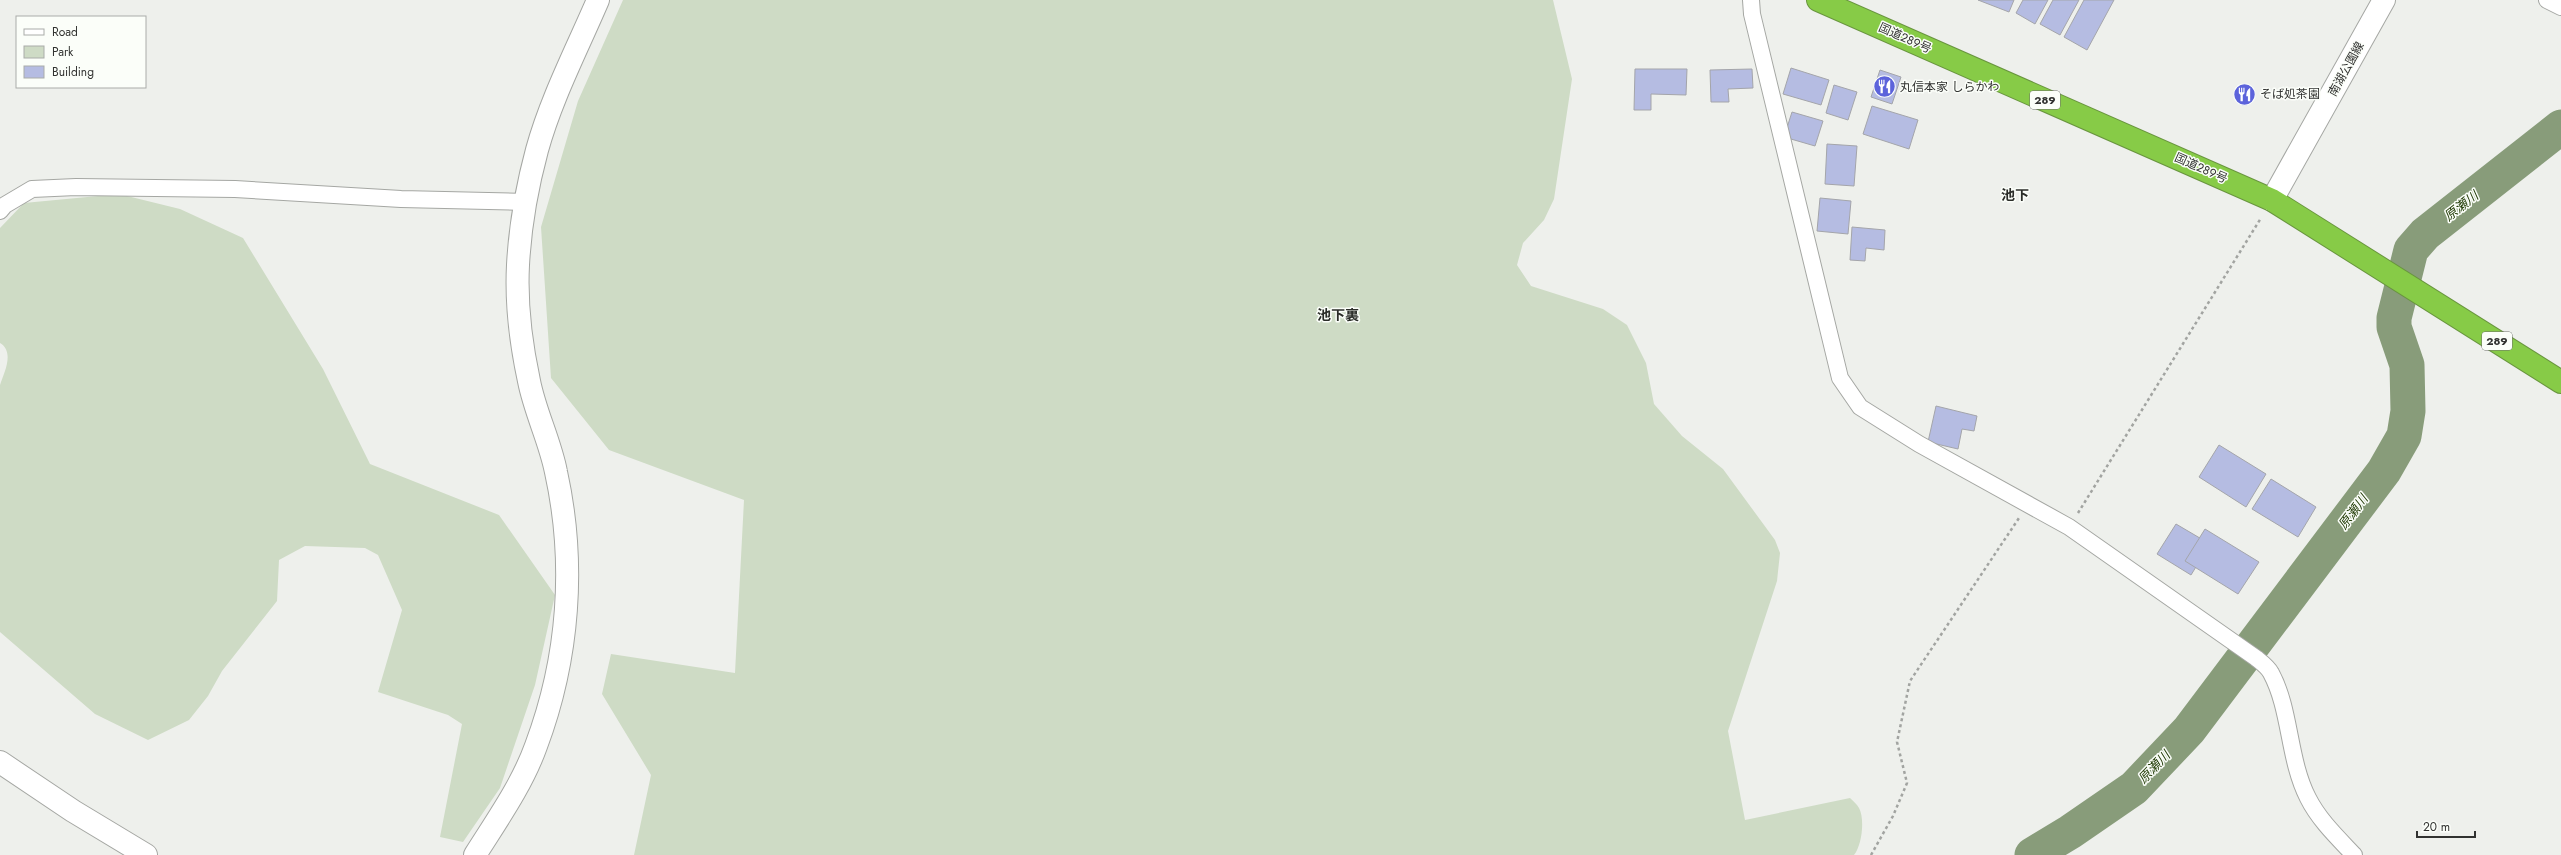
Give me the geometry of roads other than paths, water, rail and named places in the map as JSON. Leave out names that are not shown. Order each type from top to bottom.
[{"type":"highway","name":"国道289号","points":[[1818,0],[2272,200],[2561,382]]},
{"type":"street","points":[[474,855],[510,801],[536,747],[553,693],[565,633],[568,579],[566,524],[556,470],[529,382],[520,325],[518,266],[526,202],[537,149],[598,0]]},
{"type":"street","points":[[1751,0],[1752,14],[1840,378],[1860,407],[1919,444],[2069,527],[2244,647],[2271,671],[2279,692],[2294,762],[2308,798],[2328,826],[2354,855]]},
{"type":"street","name":"南湖公園線","points":[[2272,200],[2384,0]]},
{"type":"street","points":[[2547,0],[2561,7]]},
{"type":"street","points":[[0,211],[5,205],[32,189],[76,187],[235,189],[401,199],[526,202]]},
{"type":"street","points":[[0,762],[73,811],[146,855]]},
{"type":"waterway","name":"原瀬川","points":[[2032,855],[2070,832],[2134,788],[2189,730],[2384,471],[2404,436],[2408,411],[2407,365],[2394,327],[2394,318],[2411,250],[2425,234],[2561,127]]},
{"type":"place","name":"丸信本家 しらかわ","points":[[1885,87]]},
{"type":"place","name":"そば処茶園","points":[[2244,94]]},
{"type":"district","name":"池下","points":[[2015,195]]},
{"type":"district","name":"池下裏","points":[[1338,315]]}]
